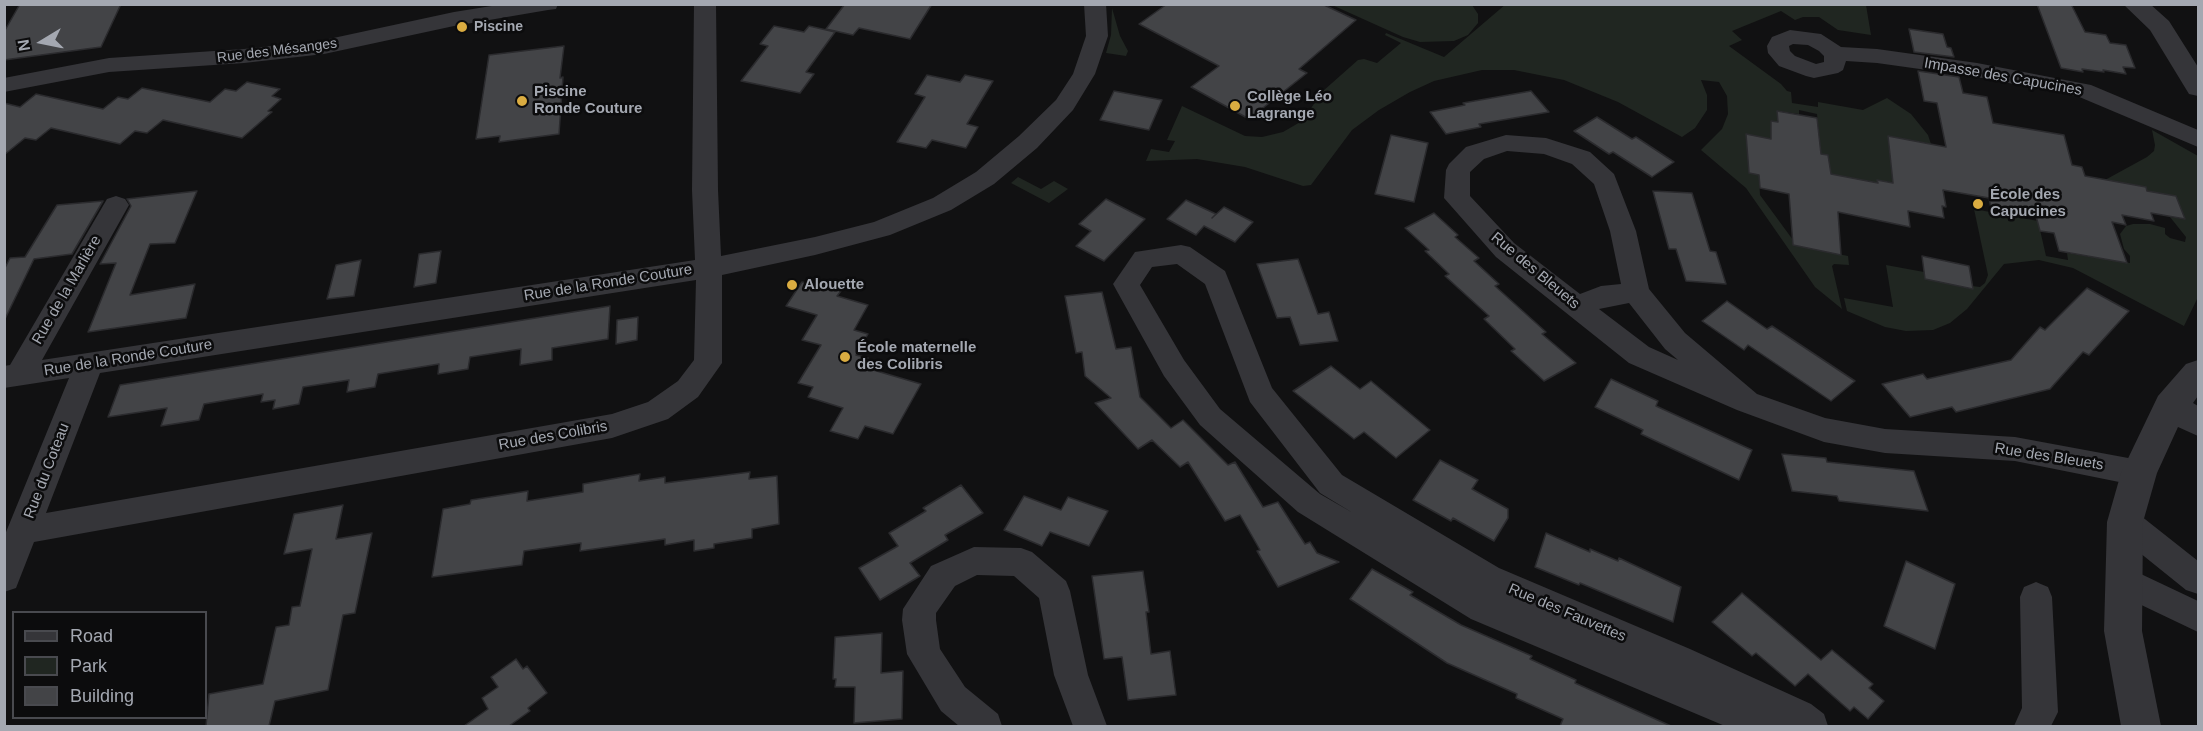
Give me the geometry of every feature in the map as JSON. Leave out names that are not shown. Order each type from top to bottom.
[{"type":"street","name":"Rue des Mésanges","points":[[4,85],[109,65],[244,56],[324,47],[454,19],[548,4]]},
{"type":"street","name":"Rue des Colibris","points":[[24,530],[612,426],[658,411],[688,389],[708,363],[705,4]]},
{"type":"street","name":"Rue de la Ronde Couture","points":[[12,376],[708,268],[881,230],[942,204],[986,178],[1028,142],[1065,105],[1084,74],[1097,36],[1095,4]]},
{"type":"street","points":[[2136,4],[2160,26],[2199,88]]},
{"type":"street","name":"Impasse des Capucines","points":[[1835,54],[1878,56],[1977,70],[2083,90],[2199,139]]},
{"type":"street","name":"Rue des Bleuets","points":[[1747,402],[1676,341],[1636,292],[1623,231],[1605,180],[1581,158],[1546,146],[1506,143],[1475,153],[1458,170],[1457,198],[1505,250],[1639,355],[1747,402],[1824,430],[1885,441],[2015,449],[2139,473]]},
{"type":"street","name":"Rue de la Marlière","points":[[12,376],[116,205]]},
{"type":"street","name":"Rue des Fauvettes","points":[[1763,726],[1676,687],[1483,608],[1320,493],[1292,436],[1260,394],[1216,278],[1182,254],[1144,259],[1126,284],[1174,368],[1210,417],[1262,464],[1320,493],[1487,578],[1799,716],[1811,726]]},
{"type":"street","points":[[1577,307],[1601,296],[1636,292]]},
{"type":"street","name":"Rue du Coteau","points":[[4,578],[89,364]]},
{"type":"street","points":[[2141,726],[2123,631],[2125,522],[2139,473],[2184,414],[2199,373]]},
{"type":"street","points":[[1262,464],[1292,436]]},
{"type":"street","points":[[2125,522],[2199,580]]},
{"type":"street","points":[[985,726],[953,699],[924,654],[919,620],[920,609],[943,576],[974,561],[1021,562],[1054,591],[1071,675],[1090,726]]},
{"type":"street","points":[[2124,581],[2199,617]]},
{"type":"street","points":[[2031,726],[2040,712],[2036,597]]},
{"type":"green space","points":[[1506,4],[1866,5],[1871,35],[1838,30],[1819,17],[1803,17],[1795,20],[1781,11],[1732,31],[1742,40],[1729,46],[1791,92],[1792,103],[1818,107],[1818,102],[1863,110],[1887,98],[1911,114],[1928,135],[1931,144],[1888,136],[1890,156],[1897,158],[1901,184],[1877,180],[1878,183],[1831,174],[1828,155],[1821,154],[1817,114],[1799,110],[1799,114],[1778,111],[1778,122],[1771,121],[1771,129],[1779,140],[1747,135],[1749,173],[1759,175],[1760,195],[1793,240],[1793,245],[1848,256],[1849,265],[1834,264],[1832,266],[1842,309],[1815,287],[1746,188],[1701,150],[1722,129],[1728,114],[1727,96],[1719,82],[1701,80],[1707,95],[1707,110],[1695,128],[1682,137],[1618,102],[1564,80],[1514,70],[1482,70],[1434,81],[1379,110],[1352,130],[1311,185],[1303,186],[1245,167],[1197,159],[1146,161],[1151,149],[1169,152],[1175,141],[1167,140],[1182,106],[1245,136],[1262,137],[1283,132],[1302,121],[1323,91],[1358,60],[1364,59],[1377,63],[1401,43],[1385,35],[1386,33],[1444,57]]},
{"type":"green space","points":[[1332,5],[1472,5],[1478,14],[1478,23],[1468,35],[1454,41],[1420,42],[1403,37]]},
{"type":"green space","points":[[1112,8],[1120,36],[1128,51],[1126,56],[1106,53],[1111,35]]},
{"type":"green space","points":[[2152,130],[2198,156],[2198,297],[2184,326],[2073,268],[2039,260],[2004,264],[1967,309],[1950,323],[1933,330],[1906,331],[1885,327],[1847,311],[1844,298],[1893,307],[1886,265],[1924,272],[1926,279],[1972,289],[1972,286],[1980,287],[1985,283],[1988,275],[1974,209],[2038,221],[2046,256],[2068,260],[2067,253],[2130,263],[2130,256],[2124,249],[2120,234],[2126,226],[2133,224],[2150,224],[2165,228],[2165,234],[2170,238],[2185,242],[2186,237],[2170,217],[2184,219],[2176,196],[2147,191],[2146,187],[2094,186],[2154,151]]},
{"type":"green space","points":[[1018,177],[1041,189],[1054,181],[1068,189],[1049,203],[1011,183]]},
{"type":"building","points":[[20,4],[121,4],[101,47],[4,60],[4,32]]},
{"type":"building","points":[[845,4],[932,4],[910,39],[859,28],[853,35],[826,29]]},
{"type":"building","points":[[1167,4],[1322,4],[1356,20],[1299,69],[1307,73],[1249,119],[1191,87],[1219,66],[1139,24]]},
{"type":"building","points":[[2037,4],[2071,4],[2085,32],[2106,35],[2110,43],[2126,45],[2135,68],[2123,67],[2126,74],[2082,69],[2083,72],[2061,68]]},
{"type":"building","points":[[774,26],[804,32],[809,26],[835,32],[806,72],[814,74],[800,93],[741,81],[768,46],[760,44]]},
{"type":"building","points":[[1909,29],[1943,34],[1947,47],[1951,48],[1954,57],[1914,52]]},
{"type":"building","name":"Piscine Ronde Couture","points":[[564,46],[560,78],[563,77],[559,134],[499,142],[500,136],[476,139],[489,55]]},
{"type":"building","points":[[1918,71],[1959,77],[1963,93],[1987,97],[1993,123],[2064,135],[2072,165],[2082,167],[2085,176],[2146,187],[2147,191],[2176,196],[2185,219],[2151,213],[2154,221],[2122,215],[2126,225],[2112,222],[2127,263],[2059,251],[2054,233],[2040,231],[2036,216],[1991,208],[1989,198],[1943,190],[1946,207],[1942,206],[1944,218],[1908,211],[1910,227],[1838,212],[1841,255],[1793,245],[1789,194],[1760,188],[1759,175],[1749,173],[1746,134],[1771,139],[1771,121],[1778,122],[1777,111],[1817,118],[1821,154],[1828,155],[1831,174],[1878,183],[1877,180],[1893,183],[1888,136],[1946,147],[1937,103],[1924,101]]},
{"type":"building","points":[[927,75],[960,82],[965,75],[993,81],[967,124],[978,127],[966,148],[932,140],[926,148],[897,142],[925,97],[915,94]]},
{"type":"building","points":[[247,82],[280,89],[272,96],[281,99],[268,111],[272,112],[242,138],[163,120],[147,133],[135,131],[120,144],[51,128],[36,140],[25,138],[4,155],[4,103],[20,107],[36,94],[103,109],[118,97],[128,99],[142,88],[210,102],[225,89],[236,91]]},
{"type":"building","points":[[1114,91],[1162,100],[1149,130],[1100,120]]},
{"type":"building","points":[[1531,91],[1549,112],[1479,124],[1481,127],[1446,134],[1430,112],[1465,105],[1463,103]]},
{"type":"building","points":[[1597,117],[1632,139],[1636,137],[1674,162],[1652,177],[1613,152],[1609,154],[1574,131]]},
{"type":"building","points":[[1391,135],[1428,143],[1414,202],[1375,194]]},
{"type":"building","points":[[197,191],[175,243],[150,244],[130,295],[195,284],[186,318],[88,332],[116,263],[100,264],[131,206],[127,199]]},
{"type":"building","points":[[1653,191],[1692,193],[1710,251],[1716,252],[1726,284],[1686,281],[1676,249],[1669,249]]},
{"type":"building","points":[[1106,199],[1145,219],[1104,261],[1076,246],[1091,231],[1079,224]]},
{"type":"building","points":[[1186,200],[1216,214],[1212,218],[1224,207],[1253,222],[1235,242],[1204,226],[1196,235],[1167,219]]},
{"type":"building","points":[[103,201],[72,254],[34,259],[4,321],[4,270],[10,258],[25,257],[57,205]]},
{"type":"building","points":[[1434,213],[1458,235],[1455,237],[1479,258],[1474,261],[1499,284],[1495,286],[1546,332],[1542,334],[1576,363],[1544,381],[1511,351],[1515,349],[1484,319],[1489,316],[1445,276],[1449,274],[1425,251],[1429,250],[1405,228]]},
{"type":"building","points":[[441,251],[436,283],[414,287],[419,254]]},
{"type":"building","points":[[1922,256],[1969,266],[1973,289],[1925,279]]},
{"type":"building","points":[[1298,259],[1318,314],[1329,312],[1338,341],[1300,345],[1290,317],[1277,318],[1257,264]]},
{"type":"building","points":[[361,260],[354,296],[327,299],[336,265]]},
{"type":"building","points":[[802,282],[841,291],[837,296],[868,305],[854,330],[868,334],[856,355],[868,358],[863,367],[921,384],[893,434],[865,426],[858,439],[830,431],[843,408],[808,397],[813,387],[798,383],[821,345],[802,340],[817,315],[786,306]]},
{"type":"building","points":[[2087,288],[2129,311],[2089,355],[2083,352],[2050,389],[1956,412],[1952,407],[1910,417],[1882,384],[1923,374],[1927,379],[2011,360],[2040,327],[2045,330]]},
{"type":"building","points":[[1102,292],[1116,349],[1131,347],[1140,397],[1171,428],[1183,420],[1228,465],[1235,462],[1263,507],[1278,502],[1305,544],[1310,542],[1317,553],[1339,562],[1278,587],[1240,515],[1225,521],[1188,462],[1180,467],[1152,440],[1138,449],[1095,403],[1111,398],[1085,376],[1082,352],[1076,353],[1065,296]]},
{"type":"building","points":[[1727,301],[1767,329],[1772,326],[1855,381],[1831,401],[1748,345],[1744,350],[1702,321]]},
{"type":"building","points":[[610,306],[608,339],[552,348],[552,360],[520,365],[521,349],[470,357],[468,369],[438,374],[439,364],[378,374],[375,387],[347,392],[349,380],[303,387],[299,404],[273,409],[275,400],[261,402],[263,394],[204,404],[199,420],[161,426],[167,408],[108,417],[120,385]]},
{"type":"building","points":[[638,317],[637,340],[616,344],[617,320]]},
{"type":"building","points":[[1331,366],[1360,389],[1371,381],[1430,430],[1396,458],[1364,432],[1354,439],[1293,391]]},
{"type":"building","points":[[1611,379],[1658,401],[1656,406],[1752,450],[1739,480],[1641,434],[1643,430],[1595,407]]},
{"type":"building","points":[[1782,454],[1826,458],[1827,462],[1914,471],[1928,511],[1839,501],[1837,496],[1792,491]]},
{"type":"building","points":[[1440,460],[1478,480],[1472,489],[1508,509],[1508,518],[1494,541],[1453,518],[1451,521],[1413,500]]},
{"type":"building","points":[[750,472],[749,479],[777,476],[779,524],[752,529],[752,538],[714,544],[714,548],[694,551],[694,540],[665,545],[665,539],[580,551],[581,543],[524,551],[522,565],[432,577],[443,509],[470,504],[471,500],[528,491],[527,501],[583,492],[583,484],[640,474],[639,481],[665,477],[665,483]]},
{"type":"building","points":[[961,485],[983,513],[945,535],[948,540],[910,563],[920,576],[880,600],[859,568],[898,546],[889,533],[926,511],[923,508]]},
{"type":"building","points":[[1024,496],[1061,510],[1068,497],[1108,511],[1089,546],[1050,532],[1042,546],[1004,530]]},
{"type":"building","points":[[343,505],[336,539],[372,533],[355,613],[343,615],[328,690],[275,701],[269,726],[206,726],[209,694],[263,684],[276,627],[289,625],[292,607],[300,606],[312,549],[284,554],[294,514]]},
{"type":"building","points":[[1546,533],[1590,552],[1590,549],[1618,561],[1619,558],[1681,587],[1673,622],[1535,567]]},
{"type":"building","points":[[1906,561],[1955,584],[1935,649],[1884,626]]},
{"type":"building","points":[[1372,569],[1413,592],[1410,595],[1461,625],[1532,656],[1530,659],[1576,680],[1575,683],[1671,726],[1560,726],[1563,719],[1516,698],[1517,694],[1447,663],[1350,599]]},
{"type":"building","points":[[1143,571],[1149,612],[1146,612],[1151,654],[1170,651],[1176,695],[1128,700],[1122,657],[1104,659],[1092,576]]},
{"type":"building","points":[[1742,593],[1821,660],[1832,650],[1873,684],[1869,688],[1884,701],[1868,719],[1854,707],[1850,711],[1808,674],[1795,686],[1756,653],[1752,656],[1712,622]]},
{"type":"building","points":[[882,633],[881,673],[903,671],[902,719],[854,723],[855,687],[835,687],[836,679],[833,679],[835,637]]},
{"type":"building","points":[[516,659],[523,669],[527,666],[547,693],[528,708],[530,711],[509,726],[464,726],[488,709],[482,698],[498,687],[491,677]]},
{"type":"place","name":"Piscine","points":[[462,27]]},
{"type":"place","name":"Piscine Ronde Couture","points":[[522,101]]},
{"type":"place","name":"Collège Léo Lagrange","points":[[1235,106]]},
{"type":"place","name":"École des Capucines","points":[[1978,204]]},
{"type":"place","name":"Alouette","points":[[792,285]]},
{"type":"place","name":"École maternelle des Colibris","points":[[845,357]]}]
